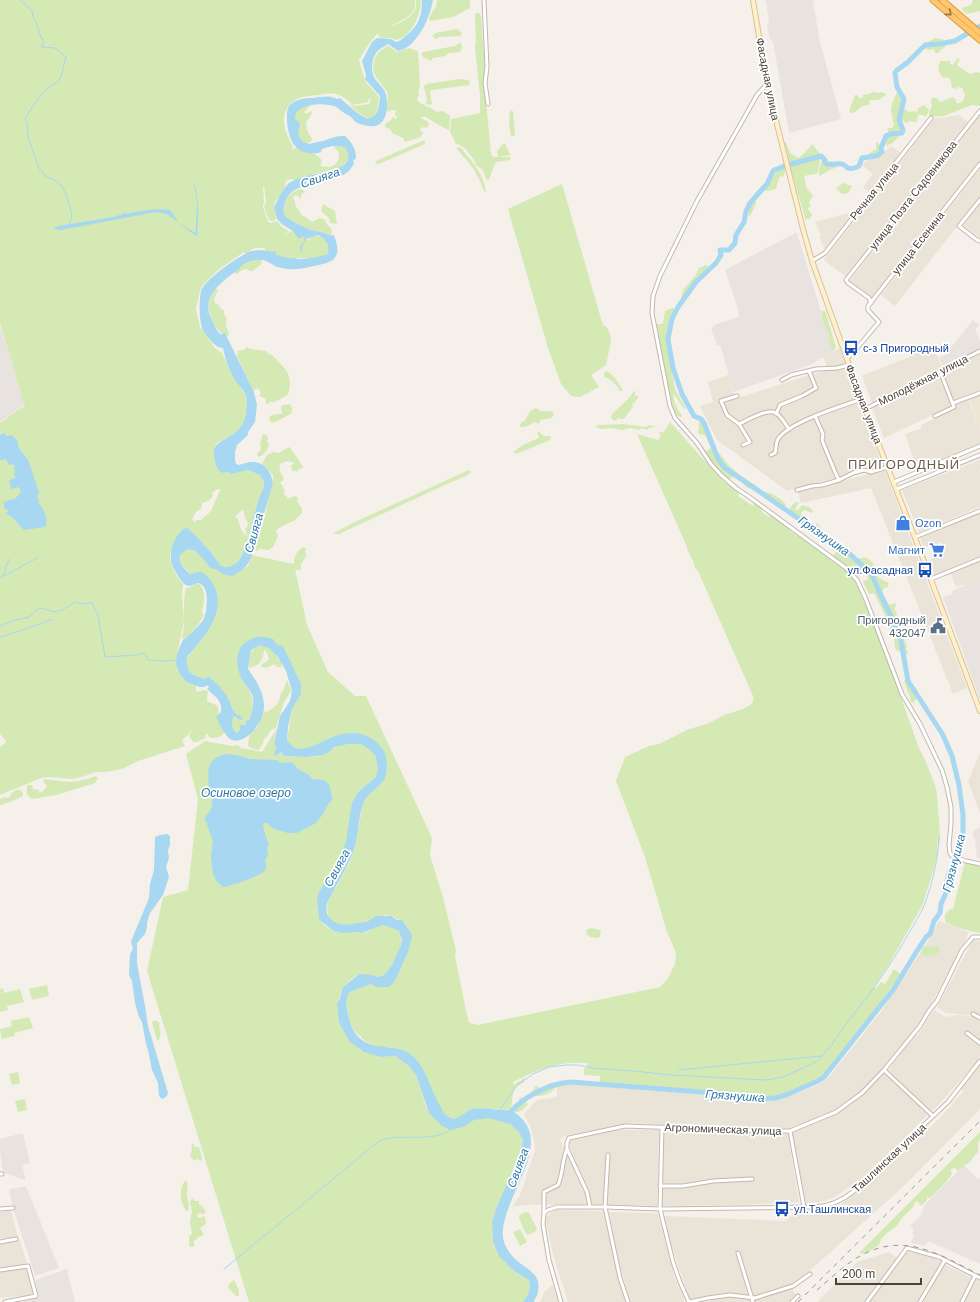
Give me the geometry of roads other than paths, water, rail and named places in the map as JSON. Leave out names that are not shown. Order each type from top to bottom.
[{"type":"highway","points":[[933,0],[979,37]]},
{"type":"highway","points":[[942,0],[968,21],[979,37]]},
{"type":"main road","name":"Фасадная улица","points":[[754,0],[767,84],[812,260],[865,409],[897,489],[980,711]]},
{"type":"street","points":[[484,0],[487,67],[485,83],[488,104]]},
{"type":"street","points":[[767,84],[757,95],[697,200],[660,276],[653,296],[652,313],[669,401],[675,418],[721,475],[736,488],[846,568],[857,580],[902,694],[920,724],[942,770],[951,807],[950,853],[952,856],[980,864]]},
{"type":"street","name":"улица Поэта Садовникова","points":[[871,304],[869,298],[846,280],[980,111]]},
{"type":"street","name":"Речная улица","points":[[812,260],[825,252],[931,118]]},
{"type":"street","name":"улица Есенина","points":[[871,304],[980,164]]},
{"type":"street","points":[[980,200],[959,226],[980,241]]},
{"type":"street","points":[[847,358],[879,322],[868,310],[868,306],[871,304]]},
{"type":"street","name":"Молодёжная улица","points":[[865,409],[980,351]]},
{"type":"street","points":[[782,380],[791,375],[818,368],[837,368],[849,365]]},
{"type":"street","points":[[776,414],[780,405],[802,396],[816,388],[809,371]]},
{"type":"street","points":[[935,416],[954,407],[940,371]]},
{"type":"street","points":[[953,403],[980,393]]},
{"type":"street","points":[[737,396],[720,401],[727,415],[739,424],[750,442],[744,445]]},
{"type":"street","points":[[771,455],[775,454],[775,446],[778,438],[789,429],[815,416],[862,399]]},
{"type":"street","points":[[739,424],[760,414],[772,412],[776,414],[789,429]]},
{"type":"street","points":[[815,416],[823,434],[822,440],[839,480]]},
{"type":"street","points":[[894,482],[980,446]]},
{"type":"street","points":[[897,489],[980,455]]},
{"type":"street","points":[[797,490],[839,480],[853,473],[864,470],[870,472],[888,467]]},
{"type":"street","points":[[915,537],[980,511]]},
{"type":"street","points":[[931,579],[980,559]]},
{"type":"street","name":"Агрономическая улица","points":[[568,1149],[567,1143],[571,1136],[625,1126],[790,1131],[803,1124],[816,1121],[842,1108],[862,1093],[884,1070],[923,1022],[937,1001],[962,950],[973,937],[980,937]]},
{"type":"street","points":[[972,1014],[980,1018]]},
{"type":"street","points":[[966,1033],[980,1043]]},
{"type":"street","name":"Ташлинская улица","points":[[544,1213],[548,1210],[557,1208],[590,1207],[660,1209],[824,1206],[840,1200],[850,1194],[948,1102],[980,1061]]},
{"type":"street","points":[[884,1070],[933,1116]]},
{"type":"street","points":[[662,1127],[660,1209],[673,1262],[689,1302],[730,1295],[752,1300],[793,1286],[810,1274]]},
{"type":"street","points":[[790,1131],[804,1207]]},
{"type":"street","points":[[568,1149],[587,1192],[590,1207]]},
{"type":"street","points":[[561,1302],[549,1260],[543,1224],[544,1192],[558,1185],[565,1154],[568,1149]]},
{"type":"street","points":[[608,1155],[605,1207],[620,1278],[628,1302]]},
{"type":"street","points":[[660,1186],[683,1186],[713,1181],[752,1179]]},
{"type":"street","points":[[0,1209],[13,1208]]},
{"type":"street","points":[[0,1242],[16,1239]]},
{"type":"street","points":[[867,1302],[907,1248],[939,1256],[980,1278]]},
{"type":"street","points":[[738,1253],[752,1300]]},
{"type":"street","points":[[920,1302],[945,1260]]},
{"type":"street","points":[[0,1270],[28,1266],[36,1296],[5,1302]]},
{"type":"street","points":[[962,1302],[975,1276]]},
{"type":"street","points":[[792,1302],[798,1296]]},
{"type":"street","points":[[708,1298],[711,1302]]},
{"type":"water","name":"Свияга","points":[[422,0],[433,0],[425,25],[414,41],[408,47],[398,51],[388,44],[377,52],[374,58],[372,66],[374,77],[384,90],[387,99],[385,118],[382,122],[375,126],[359,124],[337,107],[331,105],[311,105],[299,110],[296,114],[295,119],[299,122],[300,126],[298,129],[299,137],[303,142],[310,144],[334,137],[345,136],[352,143],[355,151],[356,158],[353,161],[354,164],[349,171],[340,177],[331,177],[327,180],[297,189],[288,196],[284,207],[284,214],[290,220],[307,229],[330,236],[334,235],[337,249],[335,257],[328,263],[294,269],[275,266],[264,260],[245,263],[226,278],[215,289],[211,296],[209,310],[211,318],[220,334],[225,333],[254,392],[257,405],[255,422],[248,432],[248,435],[237,445],[235,452],[236,464],[239,465],[252,462],[260,463],[267,468],[273,483],[252,555],[247,565],[241,570],[233,576],[229,576],[211,568],[194,550],[185,551],[180,555],[182,565],[190,574],[201,572],[208,576],[214,586],[218,606],[211,624],[200,642],[187,657],[187,662],[191,672],[206,679],[208,676],[219,686],[226,695],[234,712],[243,719],[240,720],[234,716],[233,717],[232,727],[237,733],[241,729],[239,726],[246,725],[246,721],[250,719],[253,703],[252,693],[243,681],[239,671],[237,660],[239,650],[246,642],[256,637],[273,639],[277,645],[283,646],[301,684],[301,694],[292,709],[288,727],[287,740],[294,748],[303,749],[335,736],[357,733],[376,742],[384,751],[387,764],[385,779],[366,798],[364,802],[354,850],[328,900],[326,909],[329,918],[337,923],[346,925],[364,922],[376,916],[391,916],[397,920],[402,920],[412,936],[408,952],[395,981],[387,987],[376,987],[371,984],[350,992],[346,1003],[348,1015],[353,1029],[360,1038],[377,1046],[406,1052],[415,1058],[423,1069],[442,1110],[448,1116],[454,1119],[474,1108],[482,1108],[512,1111],[523,1120],[530,1132],[531,1146],[522,1177],[508,1209],[504,1224],[503,1238],[506,1246],[515,1259],[535,1275],[539,1285],[534,1302],[523,1302],[529,1292],[529,1280],[514,1271],[499,1256],[493,1242],[492,1222],[497,1206],[521,1151],[523,1140],[519,1132],[510,1124],[489,1118],[474,1120],[463,1127],[451,1130],[442,1126],[429,1113],[416,1075],[409,1066],[395,1056],[381,1057],[364,1052],[349,1041],[339,1022],[337,1003],[343,987],[359,974],[378,977],[386,973],[392,965],[401,945],[402,939],[399,931],[383,925],[362,933],[342,933],[332,930],[319,919],[317,899],[319,892],[338,860],[346,842],[352,803],[358,792],[375,778],[378,770],[376,757],[369,749],[361,744],[348,744],[334,747],[323,755],[307,757],[284,756],[281,752],[274,757],[276,747],[274,744],[280,716],[290,701],[292,691],[286,671],[278,657],[269,648],[259,645],[251,650],[248,669],[259,686],[262,694],[264,711],[261,719],[257,727],[249,735],[243,739],[234,741],[222,730],[216,717],[221,712],[220,704],[218,699],[207,689],[209,687],[208,685],[205,687],[200,687],[186,682],[176,665],[177,654],[183,640],[196,628],[204,617],[207,600],[205,588],[203,586],[198,583],[190,586],[185,585],[174,569],[171,560],[171,550],[175,540],[181,531],[185,528],[189,529],[211,552],[220,565],[229,567],[238,562],[248,544],[252,522],[264,487],[264,482],[260,475],[248,470],[231,474],[228,472],[222,473],[217,468],[214,459],[214,448],[220,442],[236,432],[242,425],[246,415],[247,398],[231,373],[223,348],[214,344],[203,330],[200,314],[201,291],[215,274],[251,251],[275,251],[275,254],[295,259],[315,258],[328,254],[327,243],[318,235],[306,239],[302,247],[301,254],[300,246],[305,238],[302,236],[299,239],[293,231],[277,219],[274,207],[289,183],[303,177],[329,171],[343,165],[348,160],[348,153],[346,148],[340,146],[325,148],[322,149],[321,152],[316,153],[304,152],[297,148],[292,142],[288,129],[288,108],[292,103],[306,98],[340,98],[356,112],[367,119],[374,116],[379,107],[380,96],[365,79],[366,75],[362,61],[372,42],[377,38],[391,39],[396,42],[411,31],[419,19]]},
{"type":"water","points":[[193,178],[198,206],[198,228],[196,236],[167,214],[156,212],[61,230],[53,229],[58,226],[113,217],[123,214],[124,212],[126,214],[164,209],[170,210],[179,223],[195,233],[197,201]]},
{"type":"water","points":[[4,433],[7,436],[11,435],[14,437],[18,442],[18,447],[28,460],[39,492],[37,496],[39,501],[38,503],[44,511],[46,518],[45,527],[24,530],[11,516],[5,514],[9,511],[4,508],[4,502],[16,498],[21,492],[19,487],[11,489],[10,487],[11,485],[9,482],[11,479],[16,478],[14,474],[15,466],[13,464],[9,465],[6,459],[0,460],[0,435]]},
{"type":"water","name":"Осиновое озеро","points":[[226,754],[237,755],[250,759],[277,760],[280,763],[292,762],[298,769],[309,775],[312,779],[324,780],[327,782],[330,787],[332,800],[316,823],[297,833],[288,833],[274,829],[267,823],[263,823],[264,831],[269,844],[267,848],[268,855],[265,860],[265,870],[252,878],[223,887],[217,882],[213,874],[211,856],[213,841],[205,819],[211,809],[212,804],[208,781],[208,770],[215,758]]},
{"type":"water","points":[[167,834],[170,836],[170,845],[168,850],[169,858],[166,867],[169,877],[163,895],[150,913],[145,934],[137,943],[137,963],[148,1026],[168,1093],[167,1096],[162,1099],[159,1096],[158,1083],[152,1070],[142,1022],[135,1003],[132,981],[129,975],[130,954],[133,949],[131,942],[149,898],[150,884],[154,870],[155,837]]},
{"type":"waterway","points":[[20,0],[32,11],[44,43],[41,47],[55,48],[66,57],[61,77],[57,82],[45,90],[25,119],[27,122],[28,137],[39,168],[45,176],[62,186],[67,197],[72,215],[69,225]]},
{"type":"waterway","name":"Грязнушка","points":[[508,1115],[520,1103],[536,1092],[554,1085],[571,1082],[740,1095],[760,1099],[775,1098],[786,1095],[818,1081],[824,1077],[893,990],[926,937],[930,934],[934,921],[940,913],[941,904],[949,886],[947,881],[950,870],[953,868],[959,852],[963,833],[963,815],[959,785],[952,756],[943,735],[908,681],[900,636],[872,575],[850,554],[725,468],[718,459],[704,423],[701,419],[694,416],[682,394],[673,368],[668,339],[672,319],[678,307],[696,282],[716,263],[721,255],[720,250],[729,250],[735,243],[736,235],[744,222],[746,211],[751,202],[767,184],[774,170],[821,156],[827,164],[842,164],[848,168],[854,168],[859,166],[862,158],[876,156],[882,152],[881,148],[886,136],[890,134],[902,133],[903,130],[899,120],[904,99],[897,87],[896,71],[908,62],[925,45],[955,41],[980,26]]},
{"type":"waterway","points":[[0,578],[37,558]]},
{"type":"waterway","points":[[3,576],[9,559]]},
{"type":"waterway","points":[[0,626],[12,621],[29,617],[39,608],[54,612],[62,610],[75,602],[82,604],[92,603],[98,616],[105,657],[137,655],[142,653],[145,654],[148,660],[176,660]]},
{"type":"waterway","points":[[0,637],[49,620],[53,620]]},
{"type":"waterway","points":[[500,1110],[516,1086],[533,1074],[549,1067],[578,1065],[592,1068],[670,1075],[767,1080],[783,1077],[814,1063],[828,1050],[872,990],[919,916],[924,906],[932,881],[936,864],[939,838]]},
{"type":"waterway","points":[[679,1070],[821,1056]]},
{"type":"waterway","points":[[224,1269],[379,1141],[397,1137],[435,1136],[451,1129]]},
{"type":"railway","points":[[798,1302],[980,1121]]},
{"type":"railway","points":[[817,1290],[860,1256],[876,1249],[892,1246],[907,1246],[922,1249],[951,1260],[980,1275]]},
{"type":"place","name":"с-з Пригородный","points":[[851,348]]},
{"type":"place","name":"Ozon","points":[[903,523]]},
{"type":"place","name":"Магнит","points":[[937,550]]},
{"type":"place","name":"ул.Фасадная","points":[[925,570]]},
{"type":"place","name":"Пригородный 432047","points":[[938,626]]},
{"type":"place","name":"ул.Ташлинская","points":[[782,1209]]},
{"type":"district","name":"ПРИГОРОДНЫЙ","points":[[904,464]]}]
